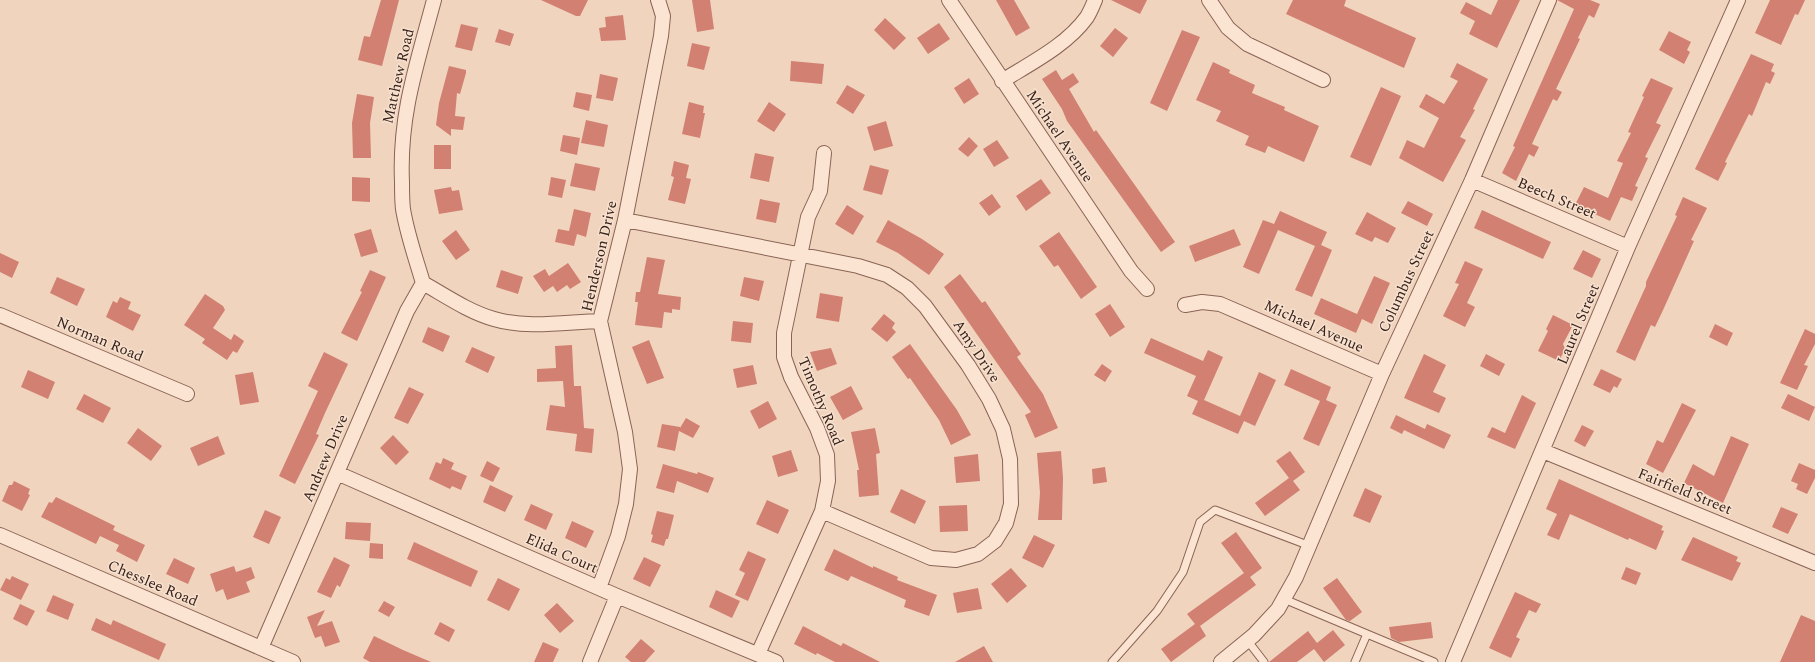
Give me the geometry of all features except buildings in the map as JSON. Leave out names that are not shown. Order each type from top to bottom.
[{"type":"street","name":"Matthew Road","points":[[423,283],[403,208],[401,157],[403,128],[409,92],[434,0]]},
{"type":"street","name":"Henderson Drive","points":[[599,588],[618,536],[626,504],[630,469],[625,432],[600,321],[625,220],[661,36],[663,16],[658,0]]},
{"type":"street","name":"Michael Avenue","points":[[949,0],[1131,271],[1147,289]]},
{"type":"street","points":[[1002,80],[1050,50],[1068,36],[1087,17],[1095,0]]},
{"type":"street","points":[[1209,0],[1228,28],[1247,44],[1323,80]]},
{"type":"street","name":"Columbus Street","points":[[1221,662],[1247,640],[1278,610],[1296,577],[1382,374],[1472,180],[1549,0]]},
{"type":"street","name":"Laurel Street","points":[[1453,662],[1628,247],[1738,0]]},
{"type":"street","name":"Timothy Road","points":[[758,654],[822,511],[828,481],[827,455],[817,428],[790,377],[784,357],[784,333],[808,217],[820,190],[824,153]]},
{"type":"street","name":"Beech Street","points":[[1472,180],[1628,247]]},
{"type":"street","name":"Amy Drive","points":[[625,220],[858,266],[887,275],[908,288],[925,306],[968,365],[989,399],[1003,429],[1010,459],[1011,504],[1006,523],[995,541],[978,554],[956,560],[931,558],[822,511]]},
{"type":"street","points":[[423,283],[474,312],[494,320],[527,324],[600,321]]},
{"type":"street","name":"Andrew Drive","points":[[261,648],[407,311],[423,283]]},
{"type":"street","name":"Michael Avenue","points":[[1185,305],[1202,302],[1220,304],[1382,374]]},
{"type":"street","name":"Norman Road","points":[[0,314],[187,394]]},
{"type":"street","name":"Fairfield Street","points":[[1543,451],[1814,559]]},
{"type":"street","name":"Elida Court","points":[[337,473],[617,596],[776,662]]},
{"type":"street","name":"Chesslee Road","points":[[0,535],[293,662]]},
{"type":"street","points":[[590,662],[617,596]]},
{"type":"lane","points":[[1112,662],[1157,611],[1183,572],[1200,522],[1215,510],[1310,546]]},
{"type":"lane","points":[[1284,599],[1434,662]]},
{"type":"lane","points":[[1355,662],[1367,634]]},
{"type":"lane","points":[[1247,640],[1264,662]]}]
